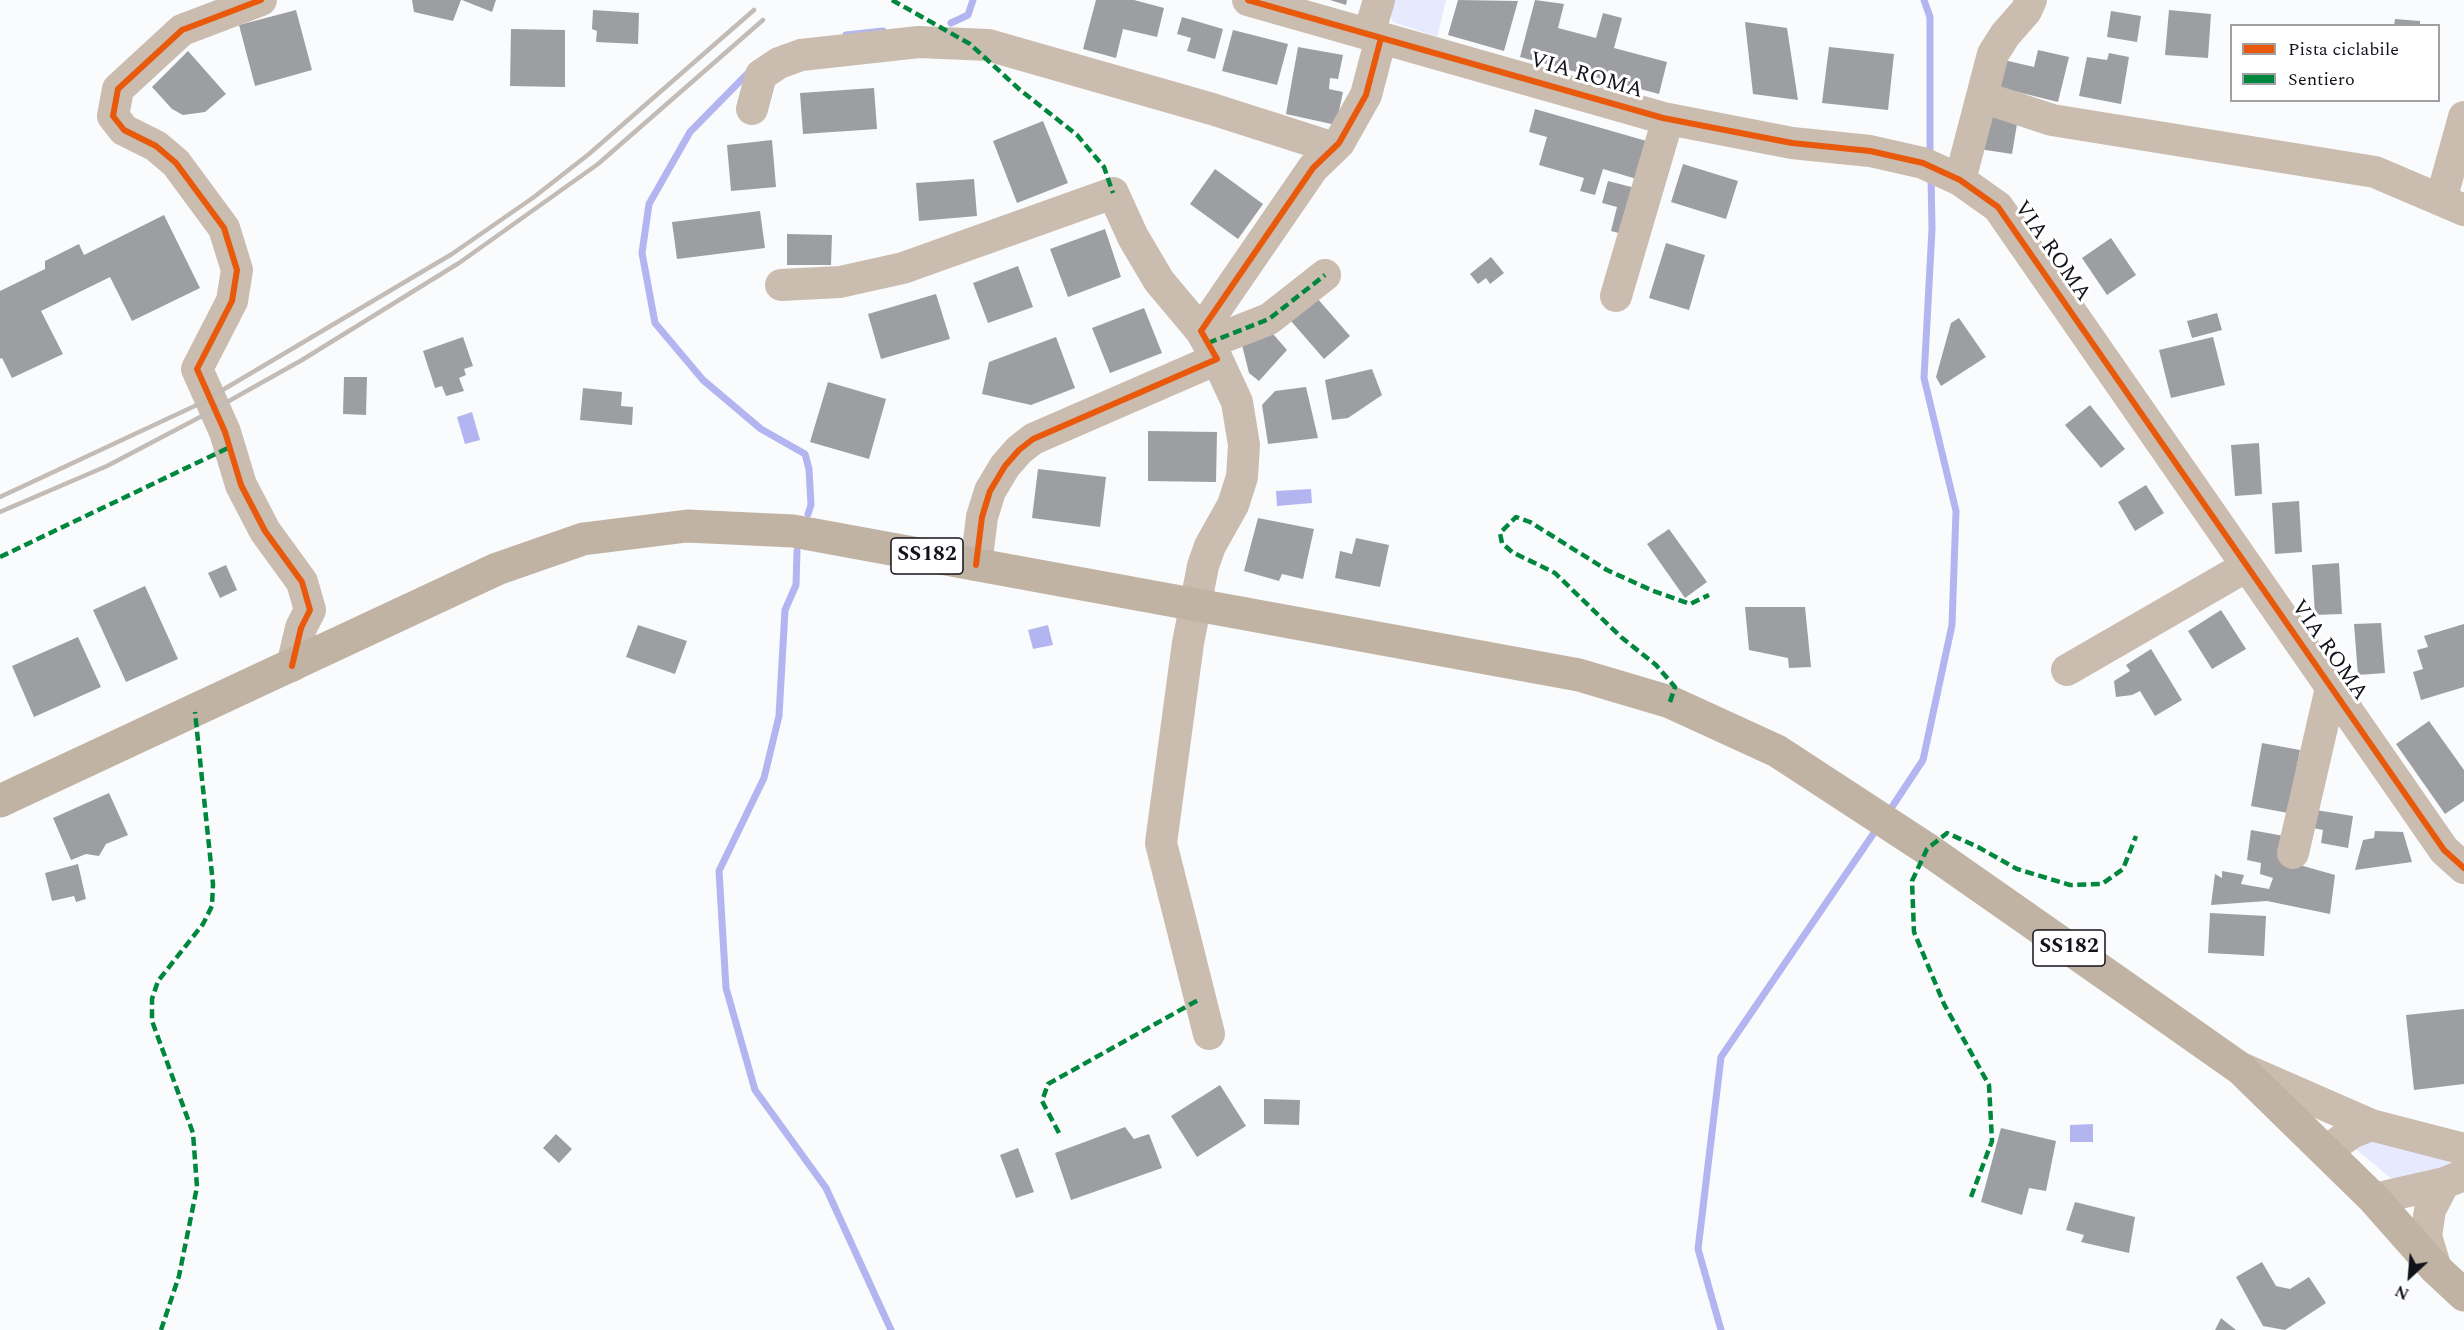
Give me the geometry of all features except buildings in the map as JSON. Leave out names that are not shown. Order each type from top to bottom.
[{"type":"main road","name":"SS182","points":[[0,801],[497,569],[583,539],[687,526],[793,531],[1579,675],[1670,702],[1777,751],[1883,820],[2241,1069],[2374,1199],[2436,1269],[2464,1295]]},
{"type":"street","points":[[261,0],[182,30],[118,89],[113,116],[124,130],[156,146],[176,162],[224,228],[237,270],[232,301],[198,369],[225,432],[241,485],[264,531],[302,582],[310,610],[332,648]]},
{"type":"street","name":"VIA ROMA","points":[[1248,0],[1668,119],[1792,143],[1870,152],[1942,172],[1998,207],[2444,850],[2464,868]]},
{"type":"street","points":[[1208,344],[1313,168],[1334,148],[1366,95],[1380,0]]},
{"type":"street","points":[[1942,172],[1982,97],[1993,54],[2005,35],[2026,11],[2031,0]]},
{"type":"street","points":[[752,109],[761,75],[779,63],[801,55],[919,42],[988,45],[1212,109],[1334,148]]},
{"type":"street","points":[[1982,97],[2052,120],[2375,172],[2452,205],[2464,117]]},
{"type":"street","points":[[1616,296],[1668,119]]},
{"type":"street","points":[[781,285],[840,282],[903,268],[1113,194],[1133,237],[1159,281],[1208,344],[1237,402],[1243,456],[1242,477],[1233,505],[1210,546],[1203,566],[1188,642],[1161,843],[1209,1034]]},
{"type":"street","points":[[976,565],[982,517],[990,491],[1005,466],[1019,450],[1033,439],[1208,344],[1269,319],[1325,275]]},
{"type":"street","points":[[2067,670],[2247,566]]},
{"type":"street","points":[[292,666],[301,628],[310,610]]},
{"type":"street","points":[[2293,853],[2331,688]]},
{"type":"street","points":[[2241,1069],[2371,1125],[2464,1149]]},
{"type":"street","points":[[2326,1151],[2354,1132],[2371,1125]]},
{"type":"street","points":[[2374,1199],[2454,1179]]},
{"type":"street","points":[[2436,1269],[2426,1236],[2430,1210],[2454,1179]]},
{"type":"shaded area","points":[[1392,0],[1446,0],[1437,37],[1393,22],[1389,13]]},
{"type":"shaded area","points":[[2359,1137],[2464,1157],[2436,1176],[2393,1180],[2351,1145]]},
{"type":"water","points":[[472,412],[480,440],[465,444],[457,417]]},
{"type":"water","points":[[1311,489],[1312,503],[1277,506],[1276,491]]},
{"type":"water","points":[[1048,625],[1053,645],[1033,649],[1028,630]]},
{"type":"water","points":[[2093,1124],[2093,1142],[2070,1142],[2070,1125]]},
{"type":"waterway","points":[[951,23],[968,15],[973,0]]},
{"type":"waterway","points":[[1924,0],[1930,17],[1930,156]]},
{"type":"waterway","points":[[846,35],[883,31]]},
{"type":"waterway","points":[[749,72],[690,132],[649,204],[642,253],[655,323],[703,380],[761,429],[805,454],[809,469],[811,505],[808,514]]},
{"type":"waterway","points":[[1888,813],[1923,760],[1952,625],[1956,511],[1924,378],[1932,229],[1931,176]]},
{"type":"waterway","points":[[797,551],[796,585],[785,610],[779,716],[764,778],[719,871],[726,988],[755,1090],[826,1188],[891,1330]]},
{"type":"waterway","points":[[1721,1330],[1698,1249],[1721,1057],[1878,827]]},
{"type":"railway","points":[[0,497],[199,404],[452,254],[534,197],[589,154],[754,10]]},
{"type":"railway","points":[[0,512],[107,466],[204,415],[302,360],[459,263],[598,164],[763,20]]},
{"type":"marked path","points":[[892,0],[970,44],[1019,89],[1077,135],[1104,167],[1113,193]]},
{"type":"marked path","points":[[1208,343],[1269,319],[1325,275]]},
{"type":"marked path","points":[[0,557],[230,447]]},
{"type":"marked path","points":[[1670,702],[1675,687],[1656,665],[1621,637],[1555,573],[1512,552],[1502,543],[1500,533],[1516,517],[1530,522],[1607,570],[1651,590],[1690,604],[1709,595]]},
{"type":"marked path","points":[[161,1330],[179,1276],[197,1187],[193,1133],[152,1021],[152,999],[158,981],[203,924],[212,906],[213,884],[195,712]]},
{"type":"marked path","points":[[1971,1197],[1992,1141],[1989,1085],[1944,1004],[1914,932],[1912,881],[1927,849],[1947,833],[2017,869],[2070,885],[2102,884],[2123,869],[2136,836]]},
{"type":"marked path","points":[[1059,1133],[1042,1101],[1048,1084],[1200,999]]},
{"type":"cycle path","points":[[261,0],[182,30],[118,89],[113,116],[124,130],[156,146],[176,163],[224,228],[237,270],[232,301],[197,369],[225,432],[241,485],[265,531],[302,582],[310,610],[301,628],[292,666]]},
{"type":"cycle path","points":[[1248,0],[1663,118],[1792,143],[1870,151],[1923,163],[1960,180],[1998,207],[2444,850],[2464,868]]},
{"type":"cycle path","points":[[976,565],[982,517],[990,491],[1005,466],[1019,450],[1033,439],[1217,359],[1201,331],[1313,168],[1339,143],[1366,95],[1381,38]]}]
